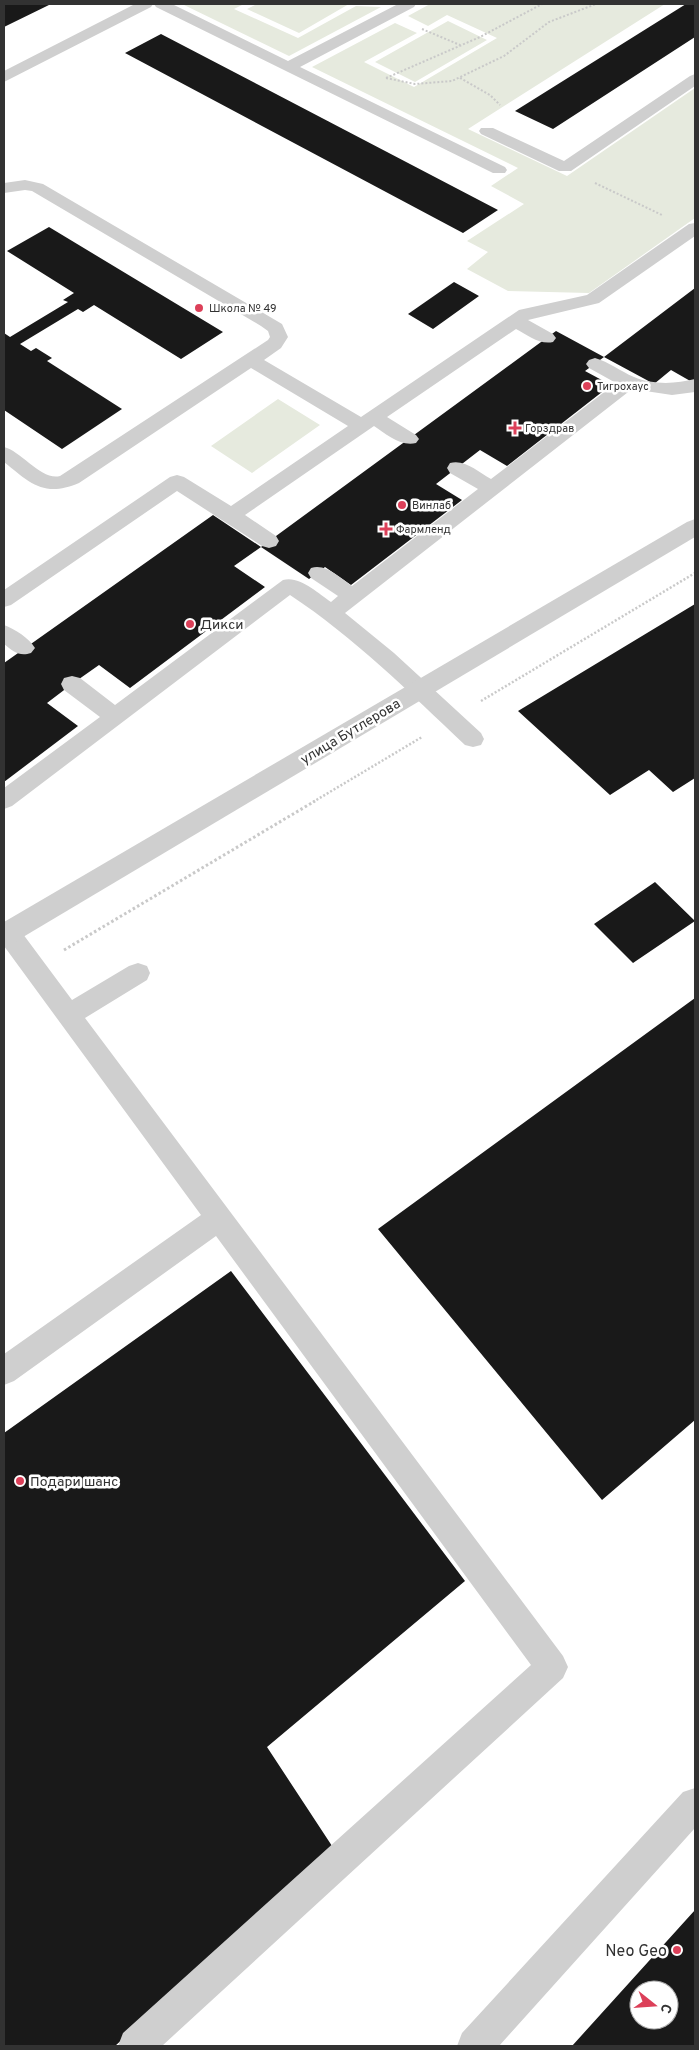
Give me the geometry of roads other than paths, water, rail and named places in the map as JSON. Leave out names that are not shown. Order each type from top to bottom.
[{"type":"street","name":"улица Бутлерова","points":[[6,934],[695,526]]},
{"type":"lane","points":[[4,77],[146,4]]},
{"type":"lane","points":[[160,4],[500,170]]},
{"type":"lane","points":[[288,67],[409,4]]},
{"type":"lane","points":[[487,131],[565,168],[695,79]]},
{"type":"lane","points":[[4,188],[25,185],[37,187],[276,328],[279,337],[275,344],[72,478],[61,483],[50,483],[43,480],[4,453]]},
{"type":"lane","points":[[231,515],[525,314],[593,299],[691,236]]},
{"type":"lane","points":[[515,321],[547,338]]},
{"type":"lane","points":[[251,360],[368,422],[409,439]]},
{"type":"lane","points":[[595,364],[629,382],[658,389],[690,388],[695,384]]},
{"type":"lane","points":[[331,613],[629,382]]},
{"type":"lane","points":[[457,468],[492,489]]},
{"type":"lane","points":[[4,600],[177,482],[269,540]]},
{"type":"lane","points":[[318,573],[353,596]]},
{"type":"lane","points":[[4,800],[290,585],[331,613],[420,690],[472,740]]},
{"type":"lane","points":[[4,632],[24,648]]},
{"type":"lane","points":[[72,684],[115,717]]},
{"type":"lane","points":[[6,934],[552,1668],[136,2046]]},
{"type":"lane","points":[[68,1015],[138,972]]},
{"type":"lane","points":[[4,1371],[218,1219]]},
{"type":"lane","points":[[475,2046],[695,1804]]},
{"type":"place","name":"Школа № 49","points":[[199,308]]},
{"type":"place","name":"Тигрохаус","points":[[587,386]]},
{"type":"place","name":"Горздрав","points":[[515,428]]},
{"type":"place","name":"Винлаб","points":[[402,505]]},
{"type":"place","name":"Фармленд","points":[[386,529]]},
{"type":"place","name":"Дикси","points":[[190,624]]},
{"type":"place","name":"Подари шанс","points":[[20,1481]]},
{"type":"place","name":"Neo Geo","points":[[677,1950]]}]
